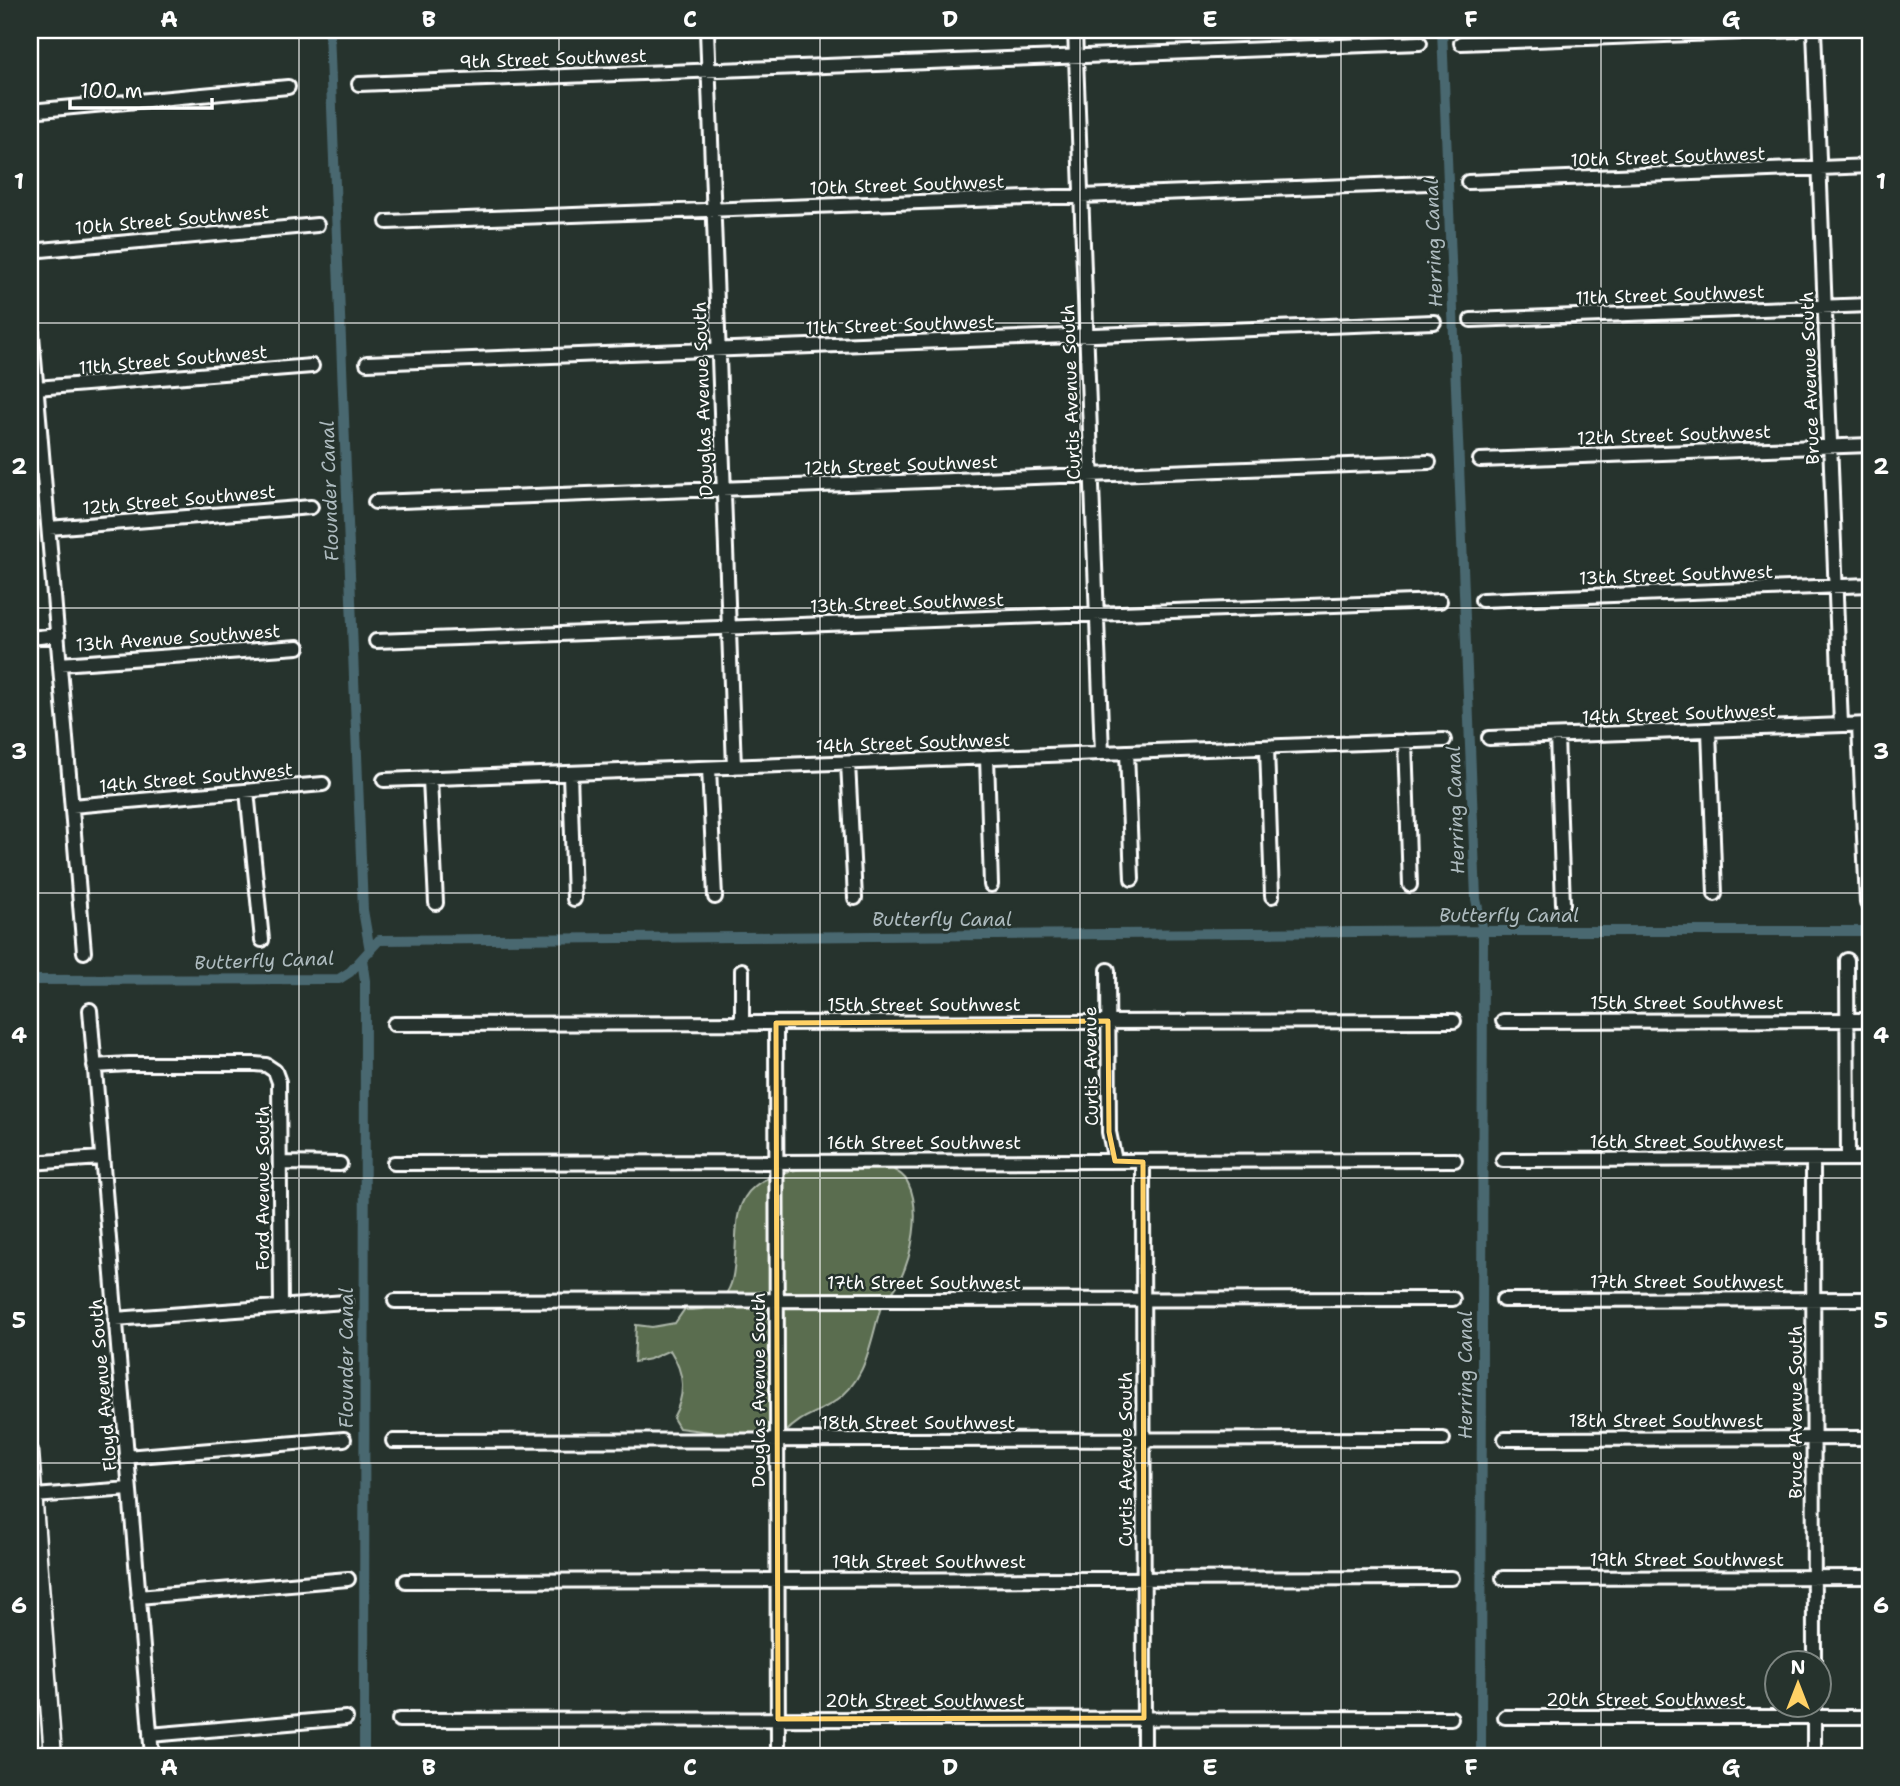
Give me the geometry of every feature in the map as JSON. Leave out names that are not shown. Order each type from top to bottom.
[{"type":"main road","points":[[30,1452],[53,1756]]},
{"type":"main road","points":[[30,1576],[37,1666],[48,1691]]},
{"type":"street","name":"Douglas Avenue South","points":[[707,30],[734,767]]},
{"type":"street","name":"Curtis Avenue South","points":[[1075,30],[1102,753]]},
{"type":"street","points":[[1461,43],[1796,30]]},
{"type":"street","name":"Bruce Avenue South","points":[[1814,30],[1841,725]]},
{"type":"street","name":"9th Street Southwest","points":[[359,84],[1420,43]]},
{"type":"street","points":[[30,111],[288,87]]},
{"type":"street","name":"10th Street Southwest","points":[[1468,182],[1870,166]]},
{"type":"street","name":"10th Street Southwest","points":[[387,222],[1429,183]]},
{"type":"street","name":"10th Street Southwest","points":[[30,251],[317,225]]},
{"type":"street","name":"11th Street Southwest","points":[[1471,320],[1870,305]]},
{"type":"street","points":[[30,311],[84,952]]},
{"type":"street","name":"11th Street Southwest","points":[[367,363],[1434,322]]},
{"type":"street","name":"11th Street Southwest","points":[[36,388],[312,366]]},
{"type":"street","name":"12th Street Southwest","points":[[1480,460],[1870,445]]},
{"type":"street","name":"12th Street Southwest","points":[[374,502],[1429,462]]},
{"type":"street","name":"12th Street Southwest","points":[[49,528],[311,507]]},
{"type":"street","name":"13th Street Southwest","points":[[1482,600],[1870,585]]},
{"type":"street","name":"13th Street Southwest","points":[[376,641],[1440,601]]},
{"type":"street","points":[[30,638],[58,635]]},
{"type":"street","name":"13th Avenue Southwest","points":[[60,664],[298,647]]},
{"type":"street","points":[[1865,724],[1867,903]]},
{"type":"street","name":"14th Street Southwest","points":[[1489,738],[1865,724]]},
{"type":"street","points":[[1709,730],[1715,894]]},
{"type":"street","points":[[1557,736],[1563,904]]},
{"type":"street","name":"14th Street Southwest","points":[[384,780],[1444,740]]},
{"type":"street","points":[[1405,741],[1409,885]]},
{"type":"street","points":[[1267,747],[1272,896]]},
{"type":"street","points":[[1127,752],[1132,880]]},
{"type":"street","points":[[988,757],[991,885]]},
{"type":"street","points":[[848,763],[855,898]]},
{"type":"street","points":[[709,768],[715,897]]},
{"type":"street","points":[[570,773],[574,899]]},
{"type":"street","points":[[430,779],[436,903]]},
{"type":"street","name":"14th Street Southwest","points":[[72,806],[323,784]]},
{"type":"street","points":[[247,791],[262,940]]},
{"type":"street","points":[[1847,960],[1848,1159]]},
{"type":"street","points":[[741,970],[742,1023]]},
{"type":"street","name":"Curtis Avenue","points":[[1108,970],[1109,1132],[1115,1161]]},
{"type":"street","name":"Floyd Avenue South","points":[[90,1010],[152,1756]]},
{"type":"street","name":"15th Street Southwest","points":[[1503,1021],[1870,1020]]},
{"type":"street","name":"15th Street Southwest","points":[[394,1024],[1454,1021]]},
{"type":"street","name":"Douglas Avenue South","points":[[776,1023],[778,1756]]},
{"type":"street","name":"Ford Avenue South","points":[[94,1066],[255,1064],[266,1065],[275,1071],[279,1082],[281,1306]]},
{"type":"street","points":[[30,1163],[101,1158]]},
{"type":"street","name":"16th Street Southwest","points":[[1503,1160],[1870,1159]]},
{"type":"street","name":"16th Street Southwest","points":[[394,1163],[1455,1160]]},
{"type":"street","name":"Bruce Avenue South","points":[[1813,1160],[1814,1650]]},
{"type":"street","name":"Curtis Avenue South","points":[[1143,1162],[1144,1756]]},
{"type":"street","points":[[281,1163],[341,1164]]},
{"type":"street","name":"17th Street Southwest","points":[[395,1301],[1453,1299]]},
{"type":"street","name":"17th Street Southwest","points":[[1503,1300],[1870,1299]]},
{"type":"street","points":[[115,1320],[345,1302]]},
{"type":"street","name":"18th Street Southwest","points":[[1505,1439],[1870,1438]]},
{"type":"street","points":[[126,1457],[344,1439]]},
{"type":"street","name":"18th Street Southwest","points":[[393,1441],[1443,1439]]},
{"type":"street","points":[[32,1496],[129,1489]]},
{"type":"street","name":"19th Street Southwest","points":[[1503,1578],[1870,1577]]},
{"type":"street","points":[[138,1597],[348,1578]]},
{"type":"street","name":"19th Street Southwest","points":[[406,1581],[1452,1578]]},
{"type":"street","name":"20th Street Southwest","points":[[1505,1717],[1764,1712]]},
{"type":"street","name":"20th Street Southwest","points":[[1834,1713],[1870,1717]]},
{"type":"street","points":[[150,1735],[346,1718]]},
{"type":"street","name":"20th Street Southwest","points":[[399,1720],[1451,1718]]},
{"type":"street","points":[[1814,1720],[1814,1756]]},
{"type":"highlighted area","points":[[1108,1021],[1109,1132],[1115,1161],[1143,1162],[1144,1718],[778,1719],[776,1023]]},
{"type":"green space","points":[[887,1166],[902,1175],[908,1183],[914,1207],[914,1234],[903,1273],[880,1310],[865,1361],[853,1384],[834,1402],[803,1419],[784,1434],[740,1436],[679,1428],[673,1418],[682,1392],[679,1367],[670,1350],[650,1359],[634,1362],[636,1325],[652,1327],[675,1323],[684,1310],[706,1308],[721,1299],[730,1286],[734,1270],[738,1215],[744,1199],[755,1186],[768,1178],[800,1169]]},
{"type":"waterway","name":"Flounder Canal","points":[[329,30],[363,910],[370,951]]},
{"type":"waterway","name":"Herring Canal","points":[[1442,30],[1476,899],[1483,931],[1481,1756]]},
{"type":"waterway","name":"Butterfly Canal","points":[[30,980],[339,979],[350,972],[379,940],[1483,931],[1870,931]]},
{"type":"waterway","name":"Flounder Canal","points":[[362,959],[365,981],[364,1756]]}]
